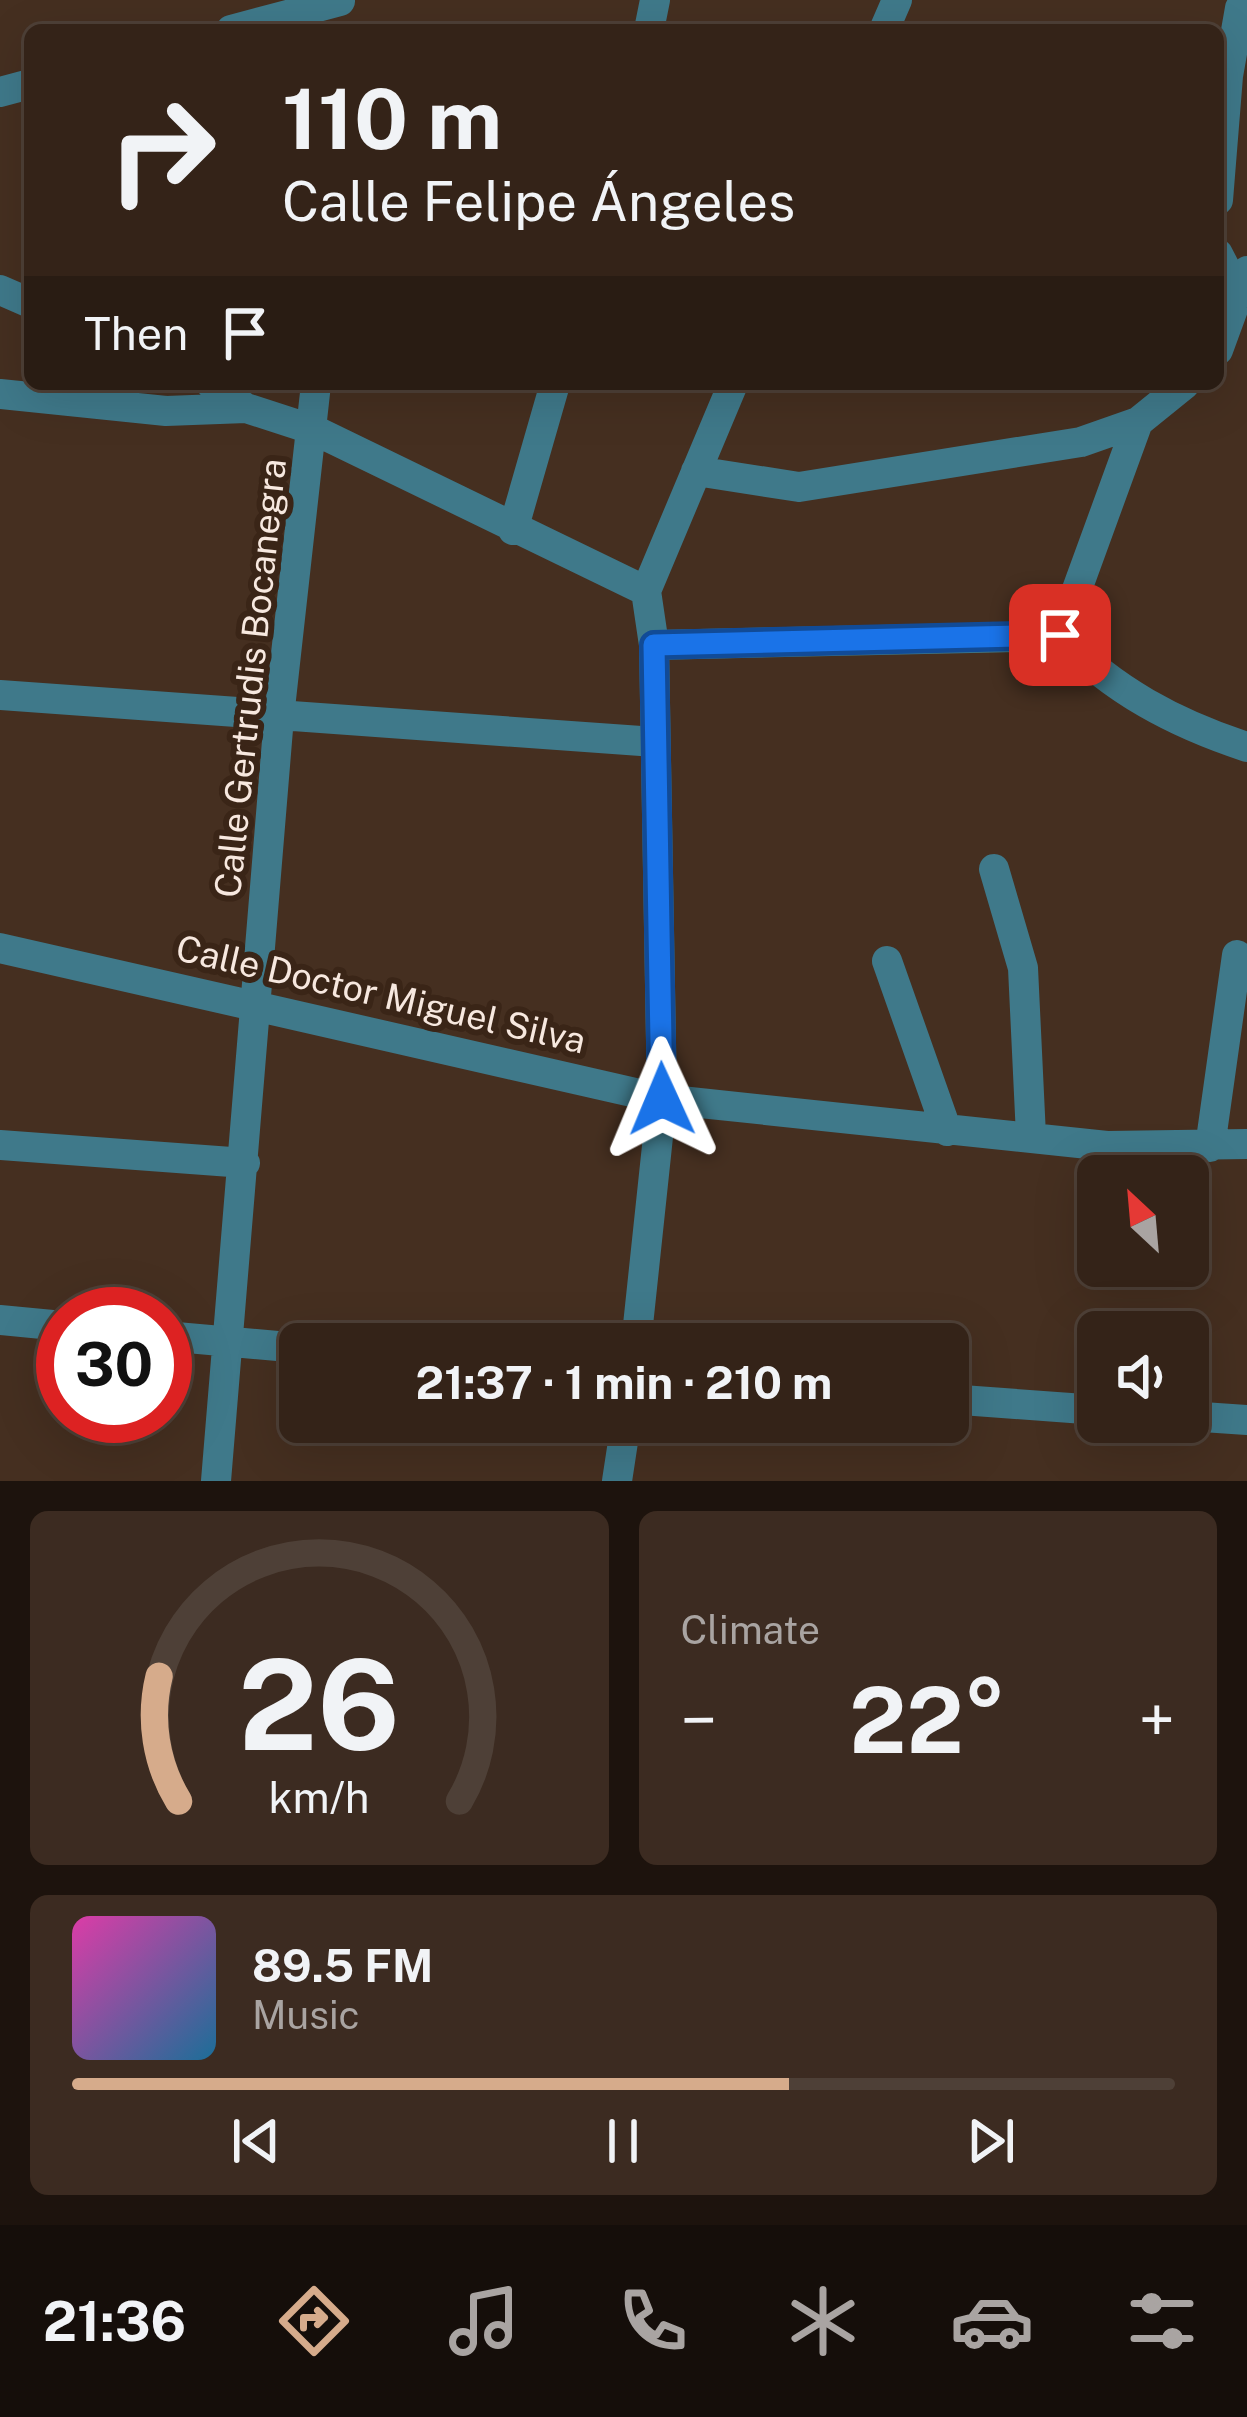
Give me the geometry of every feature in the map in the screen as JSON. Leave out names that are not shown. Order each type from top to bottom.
[{"type":"street","points":[[1224,126],[1240,8],[1247,0]]},
{"type":"street","points":[[254,24],[340,1]]},
{"type":"street","points":[[1224,334],[1243,283]]},
{"type":"street","points":[[221,390],[246,407],[314,430],[646,591]]},
{"type":"street","name":"Calle Gertrudis Bocanegra","points":[[216,1481],[259,1006],[279,717],[316,390]]},
{"type":"street","points":[[514,530],[553,390]]},
{"type":"street","points":[[638,1323],[662,1099],[654,645],[646,591],[730,390]]},
{"type":"street","points":[[696,471],[799,487],[1081,442],[1138,422],[1178,390]]},
{"type":"street","points":[[0,394],[166,411],[246,407]]},
{"type":"street","points":[[1060,635],[1138,422]]},
{"type":"street","points":[[654,645],[1060,635],[1099,676],[1168,717],[1247,746]]},
{"type":"street","points":[[0,695],[655,742]]},
{"type":"street","points":[[994,869],[1023,968],[1031,1136]]},
{"type":"street","name":"Calle Doctor Miguel Silva","points":[[0,948],[662,1099],[1107,1146],[1247,1144]]},
{"type":"street","points":[[1210,1147],[1237,955]]},
{"type":"street","points":[[887,961],[947,1131]]},
{"type":"street","points":[[0,1144],[245,1163]]},
{"type":"street","points":[[0,1320],[36,1323]]},
{"type":"street","points":[[192,1339],[279,1346]]},
{"type":"street","points":[[969,1401],[1077,1409]]},
{"type":"street","points":[[1209,1417],[1247,1420]]},
{"type":"street","points":[[617,1481],[623,1443]]},
{"type":"route","points":[[662,1099],[654,645],[1060,635]]}]
